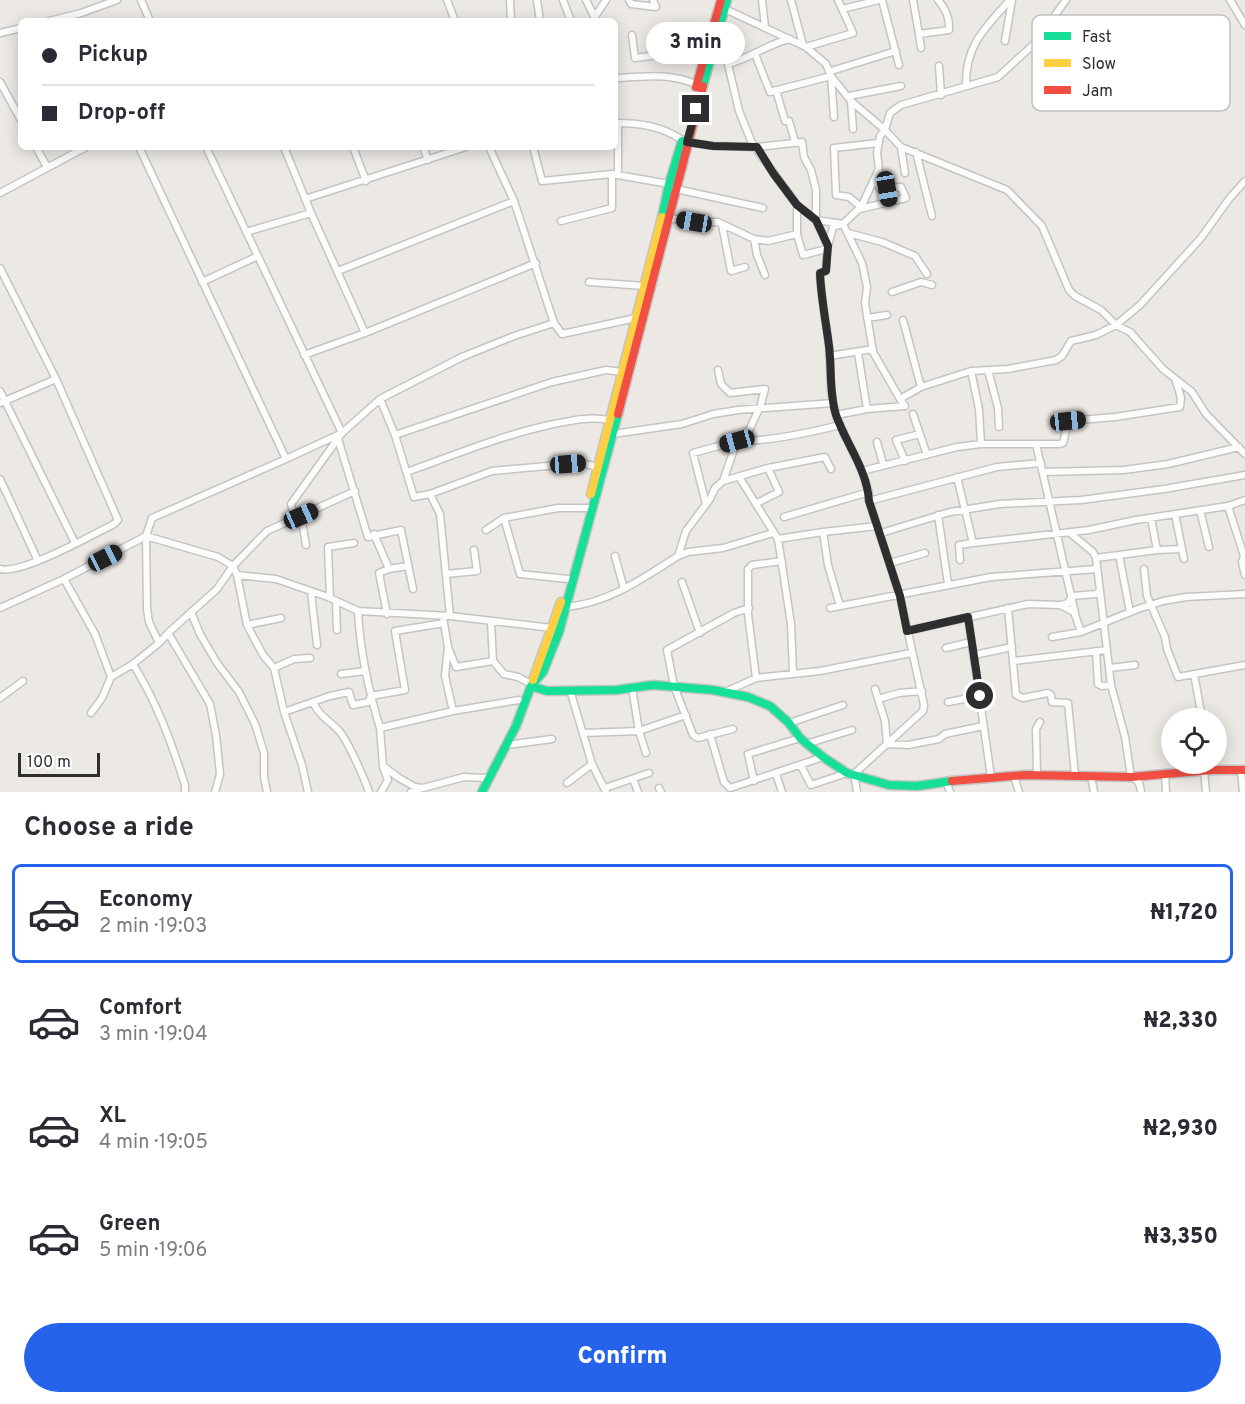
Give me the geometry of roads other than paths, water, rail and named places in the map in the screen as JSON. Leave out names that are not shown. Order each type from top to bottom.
[{"type":"main road","points":[[477,792],[513,724],[519,700],[543,672],[559,632],[613,434],[685,141],[720,29],[722,2]]},
{"type":"main road","points":[[685,141],[696,84],[722,2]]},
{"type":"main road","points":[[482,792],[507,745],[552,628],[568,579],[636,318],[669,218],[673,187]]},
{"type":"main road","points":[[531,685],[547,691],[616,690],[653,685],[674,686],[748,697],[770,706],[789,723],[800,738],[809,743],[823,757],[850,773],[889,785],[924,788],[946,781],[1037,774],[1131,777],[1165,774]]},
{"type":"main road","points":[[1227,770],[1243,771]]},
{"type":"street","points":[[61,18],[117,0]]},
{"type":"street","points":[[141,0],[149,18]]},
{"type":"street","points":[[447,0],[454,18]]},
{"type":"street","points":[[510,0],[510,18]]},
{"type":"street","points":[[537,0],[540,18]]},
{"type":"street","points":[[563,0],[570,18]]},
{"type":"street","points":[[586,0],[594,18]]},
{"type":"street","points":[[595,18],[606,0]]},
{"type":"street","points":[[629,0],[631,4],[656,7],[653,0]]},
{"type":"street","points":[[762,0],[765,27]]},
{"type":"street","points":[[790,0],[804,46]]},
{"type":"street","points":[[804,46],[853,33],[838,0]]},
{"type":"street","points":[[842,9],[877,0],[899,65]]},
{"type":"street","points":[[913,0],[921,48]]},
{"type":"street","points":[[919,34],[949,30],[950,22],[944,7],[938,0]]},
{"type":"street","points":[[1005,41],[1011,0]]},
{"type":"street","points":[[966,86],[965,68],[975,41],[1011,0]]},
{"type":"street","points":[[1055,15],[1066,0]]},
{"type":"street","points":[[1230,0],[1245,25]]},
{"type":"street","points":[[722,2],[804,46],[826,64],[850,98],[901,147],[1007,190],[1014,195],[1042,226],[1069,290],[1075,296],[1101,309],[1116,325],[1130,332],[1176,381],[1192,392],[1206,414],[1245,454]]},
{"type":"street","points":[[81,13],[82,18]]},
{"type":"street","points":[[0,33],[18,29]]},
{"type":"street","points":[[720,29],[740,111],[752,143],[797,205],[816,220],[843,224]]},
{"type":"street","points":[[632,35],[634,58],[693,50],[704,55]]},
{"type":"street","points":[[728,64],[746,60],[776,42],[790,39]]},
{"type":"street","points":[[801,766],[811,785],[850,773],[887,744],[922,711],[924,705],[900,596],[869,501],[862,471],[840,425],[833,403],[820,273],[826,271],[827,248],[833,226],[843,224],[860,208],[879,169],[878,142],[885,130],[890,113],[901,105],[998,77],[1032,46]]},
{"type":"street","points":[[755,54],[770,92],[896,51]]},
{"type":"street","points":[[939,66],[941,95]]},
{"type":"street","points":[[831,74],[834,117]]},
{"type":"street","points":[[618,78],[665,75],[679,77],[696,84]]},
{"type":"street","points":[[0,82],[18,115]]},
{"type":"street","points":[[850,98],[901,86]]},
{"type":"street","points":[[776,90],[785,121],[789,121],[795,142]]},
{"type":"street","points":[[850,98],[853,129]]},
{"type":"street","points":[[618,123],[636,123],[668,130],[685,141],[713,146],[757,147],[802,142],[804,157],[811,170],[816,190],[816,220],[827,248]]},
{"type":"street","points":[[860,208],[849,197],[836,195],[834,148],[878,142]]},
{"type":"street","points":[[901,147],[905,173]]},
{"type":"street","points":[[38,150],[47,167]]},
{"type":"street","points":[[0,193],[80,150]]},
{"type":"street","points":[[140,150],[286,459]]},
{"type":"street","points":[[207,150],[340,436],[368,537],[401,530],[413,589]]},
{"type":"street","points":[[285,150],[365,333]]},
{"type":"street","points":[[354,150],[366,181]]},
{"type":"street","points":[[424,150],[428,159]]},
{"type":"street","points":[[305,199],[456,150]]},
{"type":"street","points":[[490,150],[514,201],[555,323],[562,334],[636,318]]},
{"type":"street","points":[[534,150],[542,181],[615,174],[763,208]]},
{"type":"street","points":[[561,221],[612,208],[615,150]]},
{"type":"street","points":[[916,152],[932,216]]},
{"type":"street","points":[[860,208],[906,198],[901,187],[881,190],[873,181]]},
{"type":"street","points":[[900,399],[921,387],[971,371],[1008,369],[1053,362],[1062,356],[1071,341],[1096,335],[1116,325],[1158,287],[1172,268],[1201,238],[1245,181]]},
{"type":"street","points":[[887,189],[889,202]]},
{"type":"street","points":[[338,271],[514,201]]},
{"type":"street","points":[[797,205],[797,234],[803,255],[827,248]]},
{"type":"street","points":[[246,232],[311,213]]},
{"type":"street","points":[[669,218],[694,222],[718,222],[754,239],[768,241],[797,234]]},
{"type":"street","points":[[836,415],[867,409],[905,406],[873,350],[865,303],[867,287],[862,263],[843,224]]},
{"type":"street","points":[[722,225],[731,271],[745,267]]},
{"type":"street","points":[[848,233],[882,242],[915,256],[927,274]]},
{"type":"street","points":[[754,239],[757,255],[765,275]]},
{"type":"street","points":[[202,282],[258,256]]},
{"type":"street","points":[[304,355],[365,333],[536,263]]},
{"type":"street","points":[[0,268],[56,379],[118,520],[22,568],[6,571],[0,569]]},
{"type":"street","points":[[589,282],[645,286]]},
{"type":"street","points":[[892,292],[921,282],[932,285]]},
{"type":"street","points":[[867,318],[887,315]]},
{"type":"street","points":[[903,320],[921,387]]},
{"type":"street","points":[[306,545],[291,504],[340,436],[380,399],[462,357],[555,323]]},
{"type":"street","points":[[829,356],[873,350]]},
{"type":"street","points":[[858,353],[867,409]]},
{"type":"street","points":[[395,435],[552,382],[606,370],[622,372]]},
{"type":"street","points":[[678,556],[686,531],[715,488],[723,481],[740,441],[760,407],[765,389],[730,393],[721,384],[718,370]]},
{"type":"street","points":[[988,370],[998,408],[999,427]]},
{"type":"street","points":[[971,371],[979,409],[981,444]]},
{"type":"street","points":[[2,402],[56,379]]},
{"type":"street","points":[[862,471],[949,448],[981,444],[1062,444],[1068,421],[1115,417],[1180,407],[1181,398],[1176,381]]},
{"type":"street","points":[[0,391],[2,402],[75,543]]},
{"type":"street","points":[[380,399],[395,435],[414,497],[430,494],[492,471],[581,463],[598,467]]},
{"type":"street","points":[[613,434],[682,424],[713,414],[760,407],[833,403]]},
{"type":"street","points":[[914,414],[927,455]]},
{"type":"street","points":[[407,472],[514,433],[581,418],[594,417],[609,420]]},
{"type":"street","points":[[706,504],[693,453],[740,441],[796,435],[840,425]]},
{"type":"street","points":[[905,460],[896,440],[920,434]]},
{"type":"street","points":[[159,643],[149,622],[147,609],[146,536],[152,518],[340,436]]},
{"type":"street","points":[[877,441],[883,464]]},
{"type":"street","points":[[1036,444],[1081,632]]},
{"type":"street","points":[[1043,472],[1133,469],[1187,461],[1239,447]]},
{"type":"street","points":[[723,481],[768,468],[825,457],[831,469]]},
{"type":"street","points":[[869,501],[997,467],[1041,464]]},
{"type":"street","points":[[757,503],[779,492],[768,468]]},
{"type":"street","points":[[881,533],[938,515],[1000,504],[1081,500],[1245,475]]},
{"type":"street","points":[[739,477],[778,539],[791,624],[793,673]]},
{"type":"street","points":[[957,477],[973,543]]},
{"type":"street","points":[[0,480],[38,561]]},
{"type":"street","points":[[91,713],[102,698],[111,678],[159,643],[216,589],[233,566],[267,531],[356,491]]},
{"type":"street","points":[[784,517],[868,492]]},
{"type":"street","points":[[430,494],[440,514],[446,574],[448,647],[445,676],[453,711]]},
{"type":"street","points":[[960,560],[959,545],[1069,533],[1228,506],[1245,500]]},
{"type":"street","points":[[1228,506],[1244,556],[1242,562],[1245,575]]},
{"type":"street","points":[[486,530],[504,518],[558,508],[588,508]]},
{"type":"street","points":[[1200,510],[1209,547]]},
{"type":"street","points":[[1175,514],[1184,559]]},
{"type":"street","points":[[938,515],[948,584]]},
{"type":"street","points":[[504,518],[520,574],[568,579]]},
{"type":"street","points":[[1151,518],[1157,549]]},
{"type":"street","points":[[778,539],[877,526]]},
{"type":"street","points":[[823,532],[828,565],[840,606]]},
{"type":"street","points":[[565,607],[589,602],[624,589],[688,552],[723,548],[773,533]]},
{"type":"street","points":[[1069,533],[1089,547],[1096,558],[1111,685],[1125,737],[1131,777],[1137,780],[1141,792]]},
{"type":"street","points":[[374,534],[389,569]]},
{"type":"street","points":[[0,608],[63,579],[146,536],[218,557],[233,566],[237,575],[247,625],[259,649],[274,668],[284,712],[302,765],[308,792]]},
{"type":"street","points":[[337,630],[328,547],[354,543]]},
{"type":"street","points":[[1096,558],[1157,549],[1182,549]]},
{"type":"street","points":[[446,574],[477,571],[474,550]]},
{"type":"street","points":[[890,564],[925,553]]},
{"type":"street","points":[[1119,555],[1130,612]]},
{"type":"street","points":[[615,556],[624,589]]},
{"type":"street","points":[[756,678],[749,608],[749,566],[782,561]]},
{"type":"street","points":[[387,614],[379,573],[408,566]]},
{"type":"street","points":[[830,608],[991,577],[1097,569]]},
{"type":"street","points":[[1144,569],[1147,596],[1165,637],[1178,677],[1245,665]]},
{"type":"street","points":[[237,575],[276,579],[358,611],[552,628]]},
{"type":"street","points":[[63,579],[95,634],[111,678]]},
{"type":"street","points":[[682,582],[700,633]]},
{"type":"street","points":[[1072,596],[1096,594],[1100,591]]},
{"type":"street","points":[[311,592],[317,645]]},
{"type":"street","points":[[1052,637],[1081,632],[1130,612],[1175,598],[1245,594]]},
{"type":"street","points":[[907,631],[1028,604],[1059,605],[1068,603],[1072,596]]},
{"type":"street","points":[[1059,605],[1074,612],[1076,616]]},
{"type":"street","points":[[733,729],[695,737],[674,686],[667,650],[734,613],[749,608]]},
{"type":"street","points":[[1008,608],[1016,695],[1019,698],[1048,693],[1051,695],[1052,702],[1068,703],[1075,775]]},
{"type":"street","points":[[358,611],[359,642],[380,728],[383,766],[388,780],[381,792]]},
{"type":"street","points":[[191,612],[200,634],[239,692],[255,724],[264,753],[264,777],[267,792]]},
{"type":"street","points":[[968,617],[991,777]]},
{"type":"street","points":[[247,625],[281,618]]},
{"type":"street","points":[[371,696],[405,690],[395,631],[446,619]]},
{"type":"street","points":[[491,622],[493,661],[504,674],[518,677],[531,685]]},
{"type":"street","points":[[168,633],[210,704],[220,774],[215,792]]},
{"type":"street","points":[[946,648],[971,642]]},
{"type":"street","points":[[448,647],[456,667],[493,661]]},
{"type":"street","points":[[974,656],[1012,647]]},
{"type":"street","points":[[1014,661],[1107,650]]},
{"type":"street","points":[[1096,651],[1098,684],[1099,686],[1111,685]]},
{"type":"street","points":[[725,692],[756,678],[820,671],[911,653]]},
{"type":"street","points":[[274,668],[294,660],[310,658]]},
{"type":"street","points":[[133,664],[150,691],[168,732],[185,785],[185,792]]},
{"type":"street","points":[[1110,668],[1135,665]]},
{"type":"street","points":[[341,674],[365,671]]},
{"type":"street","points":[[1194,674],[1200,708]]},
{"type":"street","points":[[0,698],[23,681]]},
{"type":"street","points":[[632,688],[639,732],[646,753]]},
{"type":"street","points":[[875,689],[885,721],[887,744]]},
{"type":"street","points":[[570,690],[592,764],[605,790],[649,773]]},
{"type":"street","points":[[284,712],[349,692],[353,705],[368,702],[371,696]]},
{"type":"street","points":[[878,699],[899,693],[922,692]]},
{"type":"street","points":[[948,702],[980,696]]},
{"type":"street","points":[[380,728],[453,711],[519,700]]},
{"type":"street","points":[[313,702],[317,712],[339,731],[369,792]]},
{"type":"street","points":[[789,723],[843,705]]},
{"type":"street","points":[[583,733],[639,732],[686,715]]},
{"type":"street","points":[[1037,774],[1036,729],[1040,722]]},
{"type":"street","points":[[887,744],[908,745],[983,726]]},
{"type":"street","points":[[809,743],[852,730]]},
{"type":"street","points":[[710,735],[727,787],[730,788],[823,757]]},
{"type":"street","points":[[754,781],[747,754],[800,738]]},
{"type":"street","points":[[507,745],[552,739]]},
{"type":"street","points":[[567,783],[592,764]]},
{"type":"street","points":[[383,766],[415,787],[423,788]]},
{"type":"street","points":[[1243,771],[1243,792]]},
{"type":"street","points":[[850,773],[857,792]]},
{"type":"street","points":[[776,774],[782,792]]},
{"type":"street","points":[[1165,774],[1166,792]]},
{"type":"street","points":[[1206,792],[1208,774]]},
{"type":"street","points":[[1014,776],[1018,792]]},
{"type":"street","points":[[1091,776],[1094,792]]},
{"type":"street","points":[[411,792],[464,777],[485,778]]},
{"type":"street","points":[[633,778],[638,792]]},
{"type":"street","points":[[946,781],[950,792]]}]
